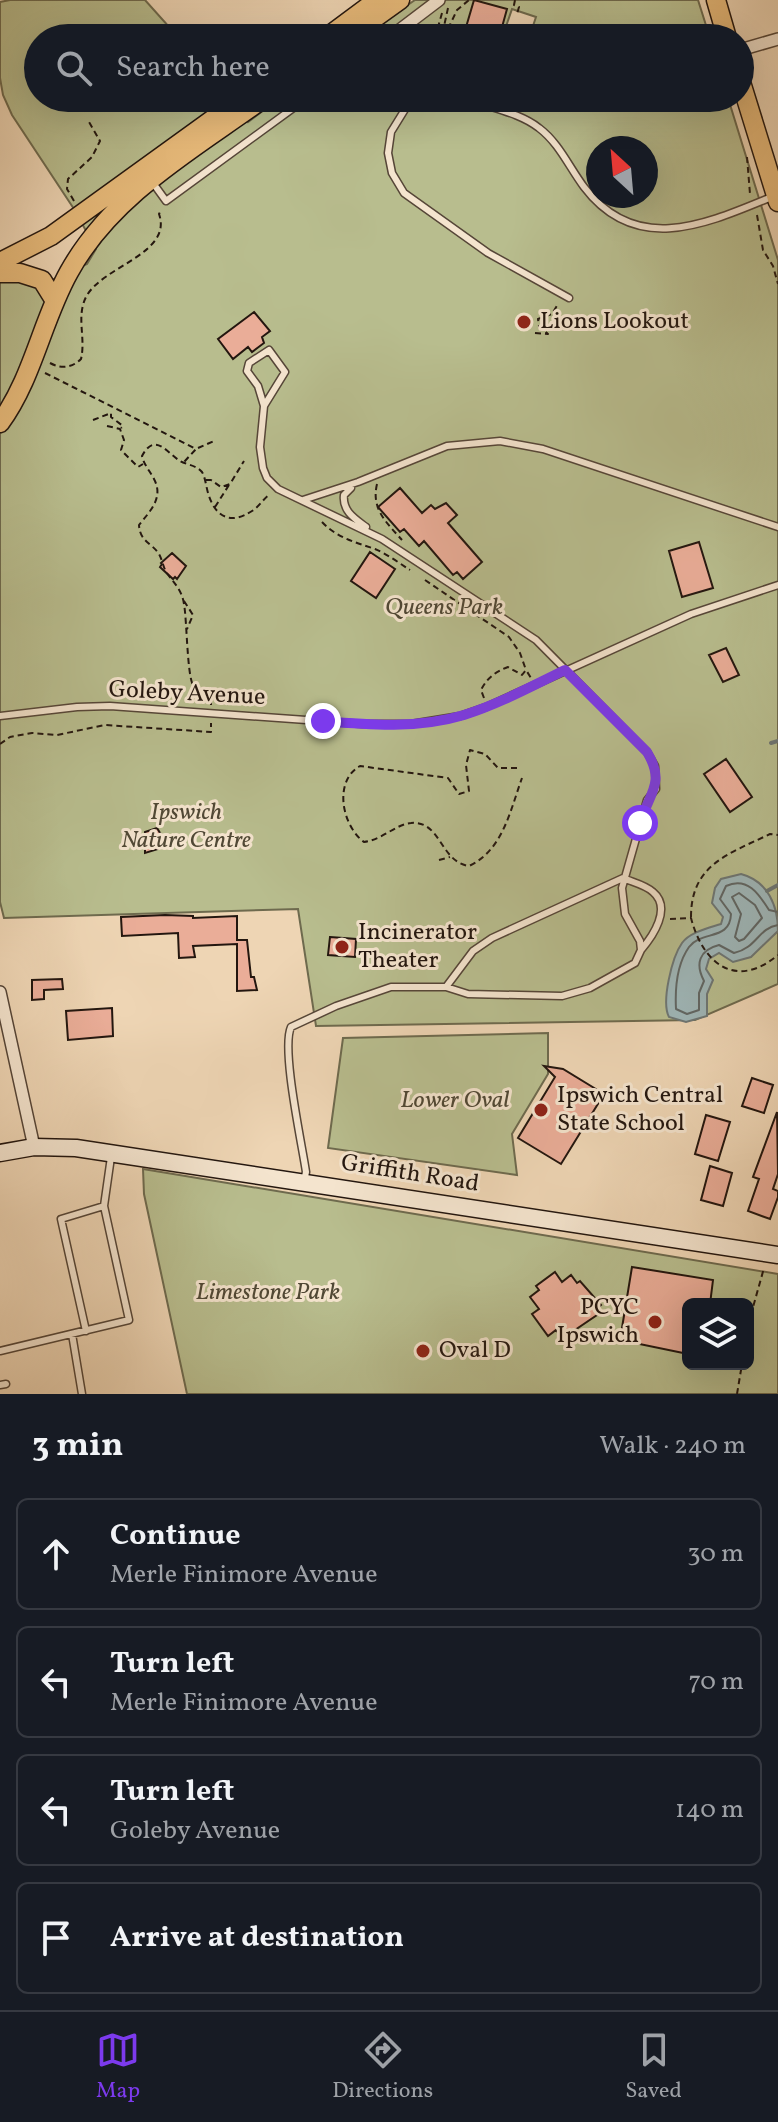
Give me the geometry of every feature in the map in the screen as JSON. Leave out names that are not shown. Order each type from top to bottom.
[{"type":"main road","points":[[345,24],[377,0]]},
{"type":"main road","points":[[367,24],[400,0]]},
{"type":"main road","points":[[716,0],[723,24]]},
{"type":"main road","points":[[0,262],[51,236],[223,112]]},
{"type":"main road","points":[[0,423],[19,392],[55,301],[76,260],[101,225],[151,180],[245,112]]},
{"type":"main road","points":[[750,112],[777,199]]},
{"type":"main road","points":[[0,273],[29,275],[42,280],[55,301]]},
{"type":"street","points":[[415,24],[441,4]]},
{"type":"street","points":[[754,46],[778,39]]},
{"type":"street","points":[[0,992],[34,1147]]},
{"type":"street","name":"Griffith Road","points":[[0,1153],[54,1146],[112,1153],[778,1255]]},
{"type":"lane","points":[[151,180],[166,201],[288,112]]},
{"type":"lane","points":[[403,112],[391,132],[388,153],[392,173],[404,193],[488,253],[567,296]]},
{"type":"lane","points":[[507,112],[539,128],[555,143],[585,188],[604,208],[634,224],[663,230],[681,228],[777,199]]},
{"type":"lane","points":[[264,406],[285,372],[269,350],[247,367],[258,386],[264,406],[260,447],[267,478],[288,496],[303,500],[382,539]]},
{"type":"lane","points":[[303,500],[358,482],[447,446],[500,441],[543,449],[778,527]]},
{"type":"lane","points":[[358,482],[344,495],[344,505],[349,513],[382,539],[536,640],[647,752],[655,766],[656,789],[647,800],[623,878],[625,914],[640,941],[641,950]]},
{"type":"lane","name":"Goleby Avenue","points":[[0,716],[95,706],[389,725],[434,721],[487,707],[691,614],[778,585]]},
{"type":"lane","points":[[304,1182],[306,1172],[288,1056],[288,1030],[291,1027],[336,1006],[391,987],[446,987],[468,994],[562,996],[590,988],[619,975],[635,963],[658,926],[659,900],[653,891],[623,878],[492,938],[473,951],[446,987]]},
{"type":"lane","points":[[0,1351],[129,1320],[104,1206],[112,1153]]},
{"type":"lane","points":[[86,1331],[61,1219],[104,1206]]},
{"type":"lane","points":[[72,1334],[82,1394]]},
{"type":"path","points":[[450,24],[457,10],[469,0]]},
{"type":"path","points":[[515,0],[514,5],[519,7],[517,14]]},
{"type":"path","points":[[437,24],[441,4]]},
{"type":"path","points":[[445,24],[448,8],[457,10]]},
{"type":"path","points":[[74,201],[67,189],[68,179],[92,157],[100,141],[89,122]]},
{"type":"path","points":[[747,154],[749,191],[763,250],[773,266],[778,284]]},
{"type":"path","points":[[49,363],[65,367],[81,359],[82,308],[87,296],[94,286],[155,243],[162,228],[159,214],[166,201]]},
{"type":"path","points":[[535,333],[548,334],[539,326],[538,319],[552,314],[567,296]]},
{"type":"path","points":[[45,373],[196,449]]},
{"type":"path","points":[[93,420],[111,413],[111,417],[123,426],[120,429],[124,440],[121,450],[134,465],[138,467],[144,463]]},
{"type":"path","points":[[107,426],[120,429]]},
{"type":"path","points":[[183,463],[196,449],[214,441]]},
{"type":"path","points":[[0,744],[10,737],[32,733],[57,735],[105,725],[211,732],[211,701],[193,685],[190,676],[183,600],[178,586],[166,571],[159,554],[142,539],[139,531],[139,525],[152,510],[158,494],[155,480],[142,456],[145,450],[156,444],[183,463],[196,467],[204,474],[214,509],[225,517],[245,515],[278,489]]},
{"type":"path","points":[[214,509],[244,461]]},
{"type":"path","points":[[376,475],[379,515],[403,541]]},
{"type":"path","points":[[205,480],[211,480],[221,487],[230,484]]},
{"type":"path","points":[[320,520],[329,530],[355,544],[378,550],[414,572]]},
{"type":"path","points":[[424,579],[509,637],[535,684]]},
{"type":"path","points":[[183,600],[189,604],[193,615],[193,622],[186,630]]},
{"type":"path","points":[[487,707],[481,690],[489,677],[508,667],[522,675],[526,670]]},
{"type":"path","points":[[517,768],[498,768],[485,754],[470,750],[466,765],[469,791],[459,794],[452,781],[444,777],[365,766],[356,768],[350,775],[343,813],[364,842],[375,841],[408,823],[416,823],[436,834],[450,857],[459,865],[469,866],[484,859],[502,834],[522,778]]},
{"type":"path","points":[[691,918],[693,896],[705,870],[770,834],[778,834]]},
{"type":"path","points":[[439,860],[450,857]]},
{"type":"path","points":[[702,942],[711,958],[727,970],[741,973],[766,965],[778,955]]},
{"type":"path","points":[[754,1304],[764,1268]]},
{"type":"path","points":[[737,1394],[741,1370]]},
{"type":"green space","name":"Queens Park","points":[[145,0],[166,24],[24,24],[24,112],[241,112],[248,122],[261,112],[732,112],[778,260],[778,984],[695,1020],[316,1026],[298,909],[4,918],[0,902],[0,280],[31,283],[37,287],[87,264],[96,249],[74,209],[12,115],[0,78],[0,2]]},
{"type":"green space","points":[[415,0],[698,0],[706,24],[534,24],[536,17],[512,9],[507,24],[380,24]]},
{"type":"green space","name":"Lower Oval","points":[[548,1033],[548,1074],[512,1134],[517,1175],[328,1148],[343,1038]]},
{"type":"green space","name":"Limestone Park","points":[[143,1169],[778,1274],[778,1394],[187,1394],[144,1194]]},
{"type":"water","points":[[741,874],[758,882],[770,896],[778,931],[751,957],[733,962],[719,953],[709,959],[706,969],[713,980],[707,994],[707,1016],[686,1022],[669,1017],[667,991],[678,950],[690,936],[721,924],[723,917],[712,903],[715,888],[721,879]]},
{"type":"building","points":[[474,0],[507,9],[503,24],[467,24]]},
{"type":"building","points":[[254,312],[270,331],[262,337],[264,343],[252,352],[248,347],[233,359],[218,339]]},
{"type":"building","points":[[400,488],[422,513],[431,505],[435,509],[446,503],[457,515],[448,523],[482,562],[463,579],[457,572],[453,575],[424,541],[419,546],[404,529],[400,532],[378,507]]},
{"type":"building","points":[[699,542],[713,588],[682,597],[669,551]]},
{"type":"building","points":[[370,552],[395,569],[376,598],[351,581]]},
{"type":"building","points":[[172,553],[186,566],[177,579],[160,567]]},
{"type":"building","points":[[726,648],[739,675],[723,682],[709,655]]},
{"type":"building","points":[[726,759],[752,797],[730,812],[704,774]]},
{"type":"building","points":[[157,828],[168,846],[145,853],[145,832]]},
{"type":"building","points":[[165,915],[193,918],[237,916],[237,940],[247,940],[251,977],[254,977],[257,990],[237,991],[237,944],[193,946],[195,957],[179,958],[178,933],[122,936],[121,917]]},
{"type":"building","name":"Incinerator Theater","points":[[330,937],[356,939],[355,957],[328,955]]},
{"type":"building","points":[[62,979],[63,989],[44,990],[44,999],[32,1000],[32,980]]},
{"type":"building","points":[[112,1008],[113,1036],[68,1040],[66,1011]]},
{"type":"building","points":[[544,1066],[563,1069],[604,1094],[561,1164],[518,1138],[555,1077]]},
{"type":"building","points":[[752,1078],[773,1085],[764,1113],[742,1106]]},
{"type":"building","points":[[777,1112],[778,1174],[773,1189],[778,1191],[778,1197],[770,1219],[748,1211],[759,1179],[753,1177]]},
{"type":"building","points":[[706,1115],[730,1122],[718,1161],[695,1154]]},
{"type":"building","points":[[710,1166],[732,1173],[723,1206],[701,1200]]},
{"type":"building","name":"PCYC Ipswich","points":[[632,1267],[713,1280],[711,1298],[682,1298],[682,1353],[620,1340]]},
{"type":"building","points":[[555,1272],[562,1282],[571,1275],[577,1283],[580,1281],[601,1305],[597,1309],[600,1313],[575,1330],[578,1334],[566,1343],[556,1330],[548,1336],[532,1314],[539,1309],[530,1297],[539,1290],[536,1286]]},
{"type":"waterway","points":[[771,743],[778,741]]},
{"type":"waterway","points":[[767,891],[778,885]]},
{"type":"place","name":"Lions Lookout","points":[[524,322]]},
{"type":"place","name":"Incinerator Theater","points":[[342,947]]},
{"type":"place","name":"Ipswich Central State School","points":[[541,1110]]},
{"type":"place","name":"PCYC Ipswich","points":[[655,1322]]},
{"type":"place","name":"Oval D","points":[[423,1351]]},
{"type":"route","points":[[323,721],[389,725],[460,716],[565,670],[647,752],[655,766],[656,789],[647,800],[640,823]]},
{"type":"park label","name":"Ipswich Nature Centre","points":[[186,827]]}]
